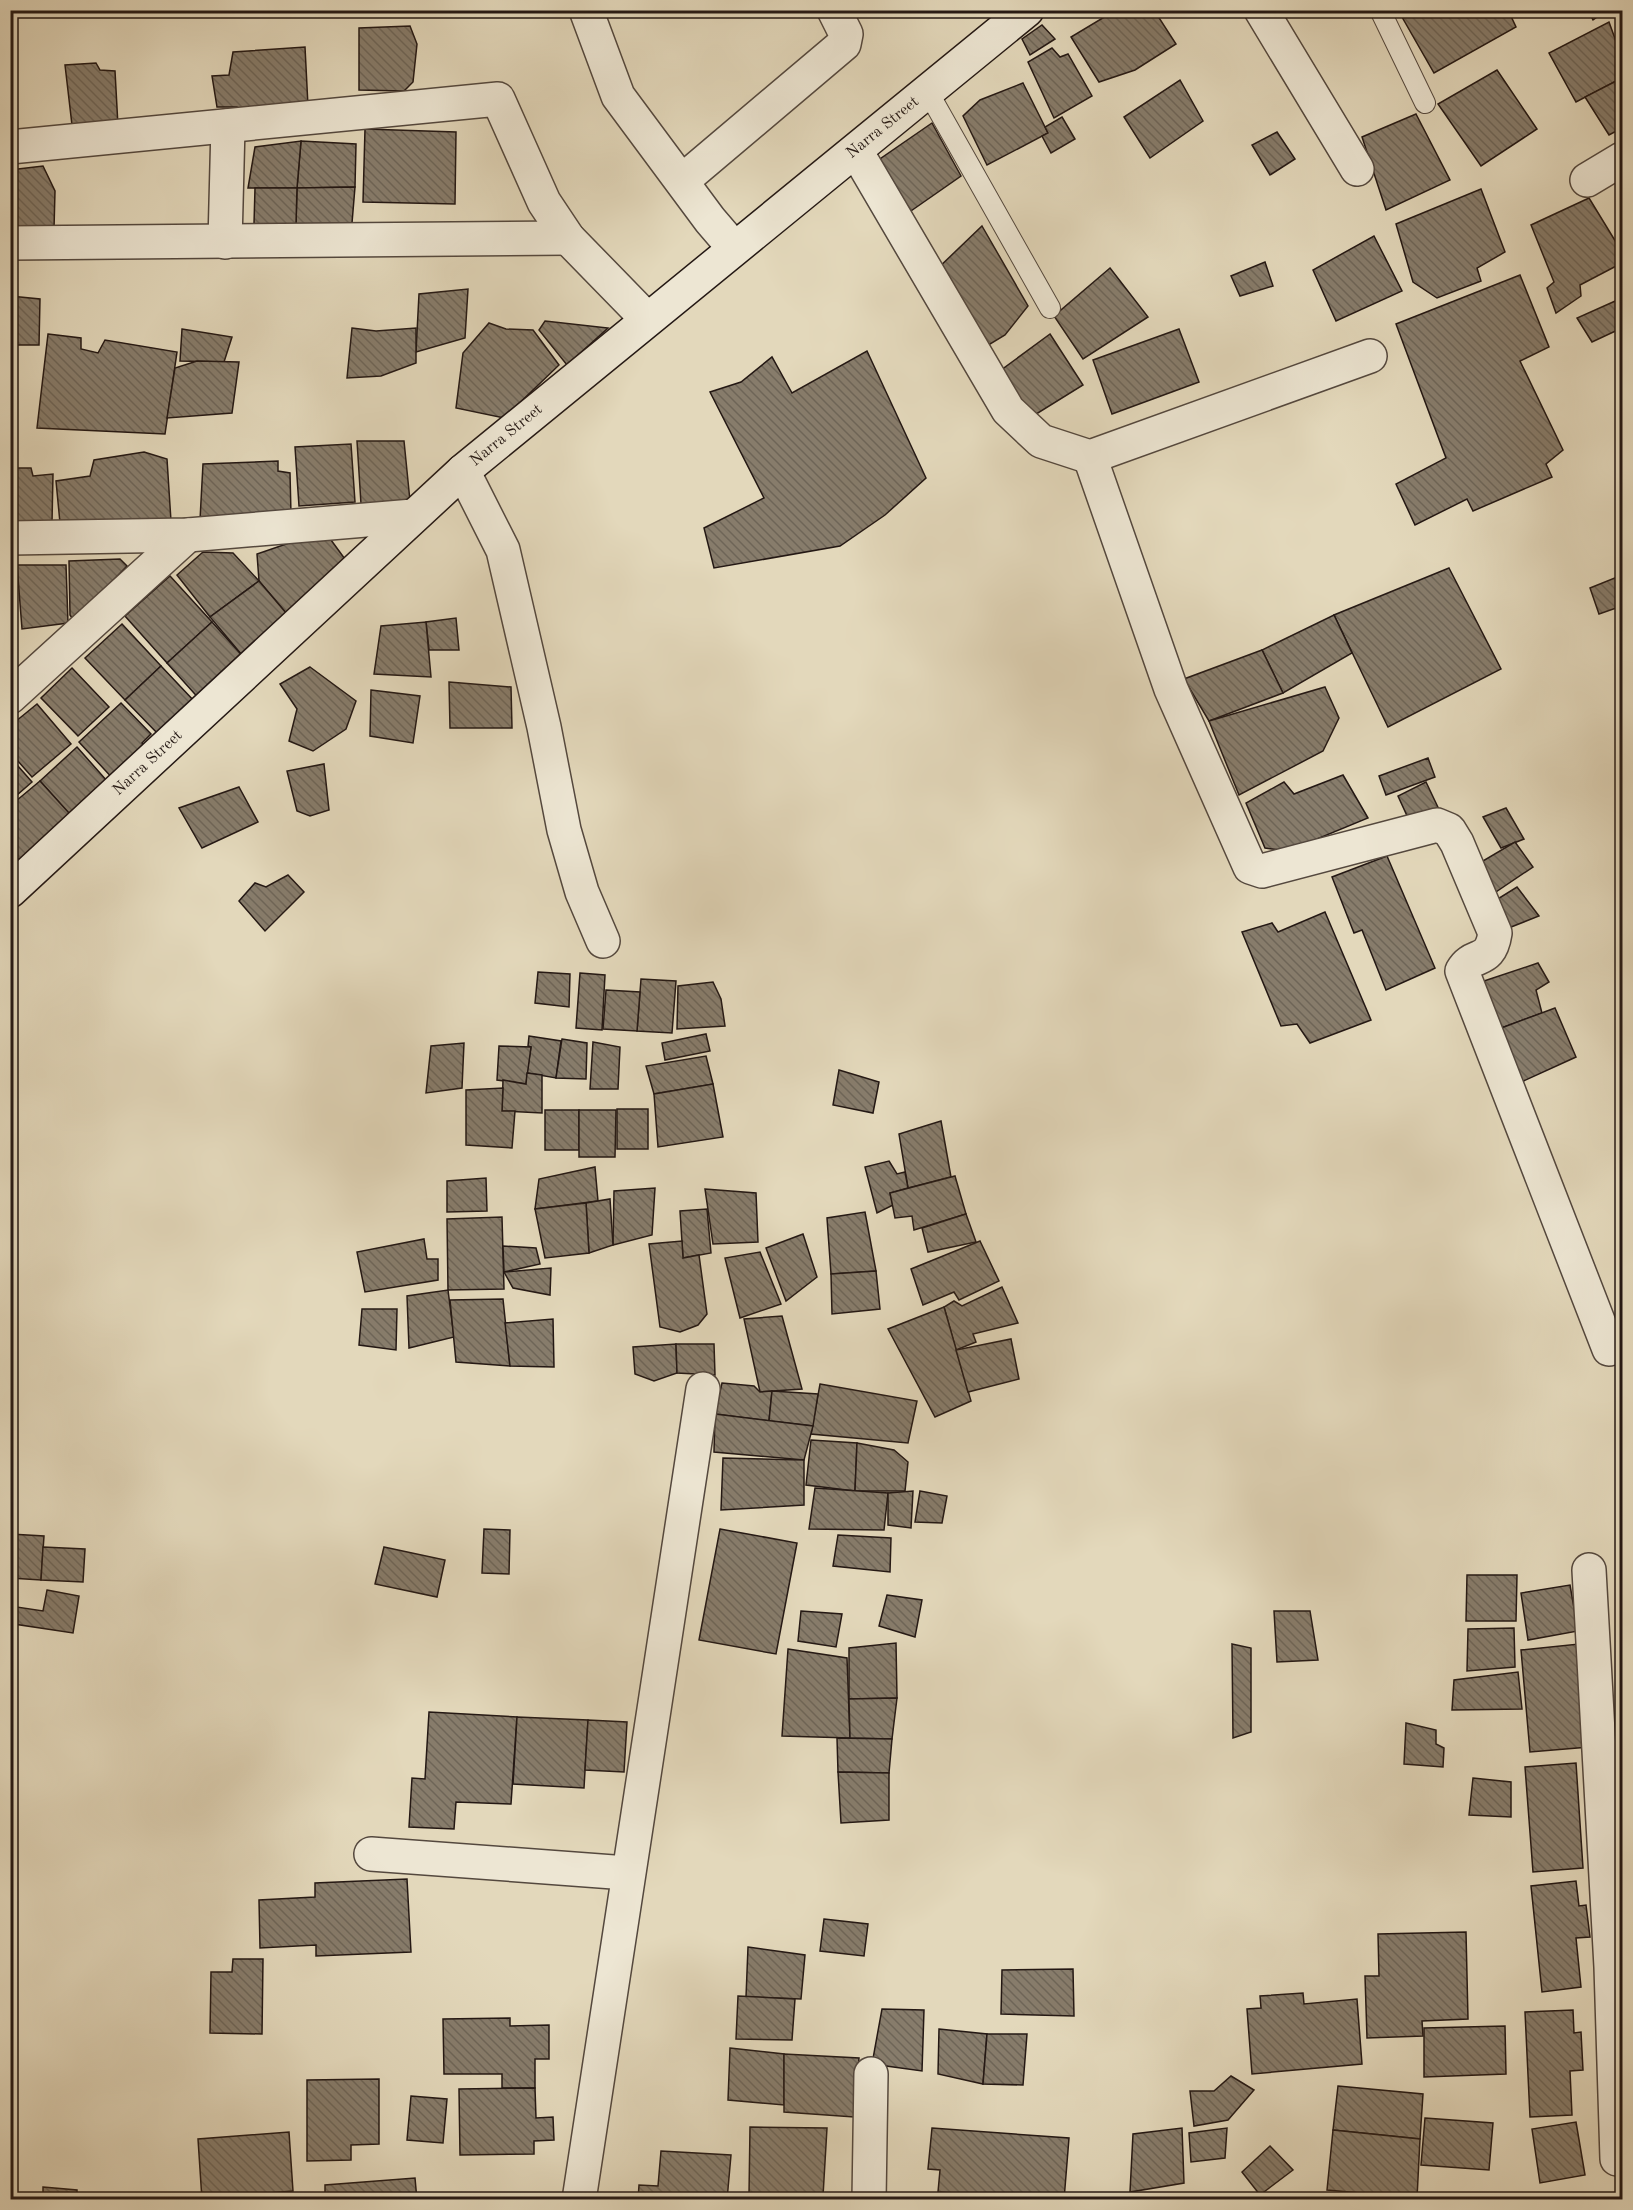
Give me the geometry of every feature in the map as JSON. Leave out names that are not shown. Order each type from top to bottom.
[{"type":"street","points":[[682,180],[843,44],[846,34],[834,10]]},
{"type":"street","name":"Narra Street","points":[[10,891],[463,471],[1027,10]]},
{"type":"street","points":[[1261,10],[1357,169]]},
{"type":"street","points":[[586,11],[618,96],[710,220],[735,248]]},
{"type":"street","points":[[10,147],[498,99],[544,202],[568,238],[647,319]]},
{"type":"street","points":[[225,243],[228,126]]},
{"type":"street","points":[[856,151],[1008,411],[1041,441],[1090,457],[1370,356]]},
{"type":"street","points":[[1587,180],[1623,159]]},
{"type":"street","points":[[10,243],[225,243],[568,238]]},
{"type":"street","points":[[1090,457],[1171,689],[1251,867],[1262,871],[1404,836],[1437,825],[1449,830],[1457,843],[1495,933],[1493,948],[1484,956],[1466,964],[1462,971],[1609,1349]]},
{"type":"street","points":[[463,471],[503,550],[544,727],[564,830],[582,892],[603,941]]},
{"type":"street","points":[[10,538],[188,535],[413,516]]},
{"type":"street","points":[[10,697],[188,535]]},
{"type":"street","points":[[579,2199],[627,1873],[703,1389]]},
{"type":"street","points":[[1588,1570],[1617,1966],[1617,2159]]},
{"type":"street","points":[[371,1854],[627,1873]]},
{"type":"street","points":[[869,2199],[871,2074]]},
{"type":"lane","points":[[1380,10],[1425,103]]},
{"type":"lane","points":[[928,92],[1050,308]]},
{"type":"building","points":[[1116,10],[1154,10],[1176,44],[1135,70],[1099,82],[1071,37]]},
{"type":"building","points":[[1398,10],[1508,10],[1516,27],[1434,73]]},
{"type":"building","points":[[1588,10],[1607,10],[1593,20]]},
{"type":"building","points":[[1614,10],[1622,10],[1622,28]]},
{"type":"building","points":[[1609,22],[1622,58],[1622,78],[1576,102],[1549,53]]},
{"type":"building","points":[[1042,25],[1055,39],[1030,55],[1022,39]]},
{"type":"building","points":[[410,26],[417,44],[413,82],[404,91],[359,90],[359,28]]},
{"type":"building","points":[[305,47],[308,106],[240,116],[237,107],[217,107],[212,76],[229,75],[233,52]]},
{"type":"building","points":[[1052,48],[1060,57],[1068,54],[1092,96],[1054,118],[1028,62]]},
{"type":"building","points":[[96,63],[100,70],[115,71],[118,126],[72,125],[65,65]]},
{"type":"building","points":[[1497,70],[1537,129],[1481,166],[1438,104]]},
{"type":"building","points":[[1622,78],[1622,128],[1609,135],[1585,97]]},
{"type":"building","points":[[1180,80],[1203,121],[1150,158],[1124,117]]},
{"type":"building","points":[[1023,83],[1048,133],[987,165],[963,116],[980,100]]},
{"type":"building","points":[[1416,114],[1450,180],[1386,210],[1362,137]]},
{"type":"building","points":[[1062,117],[1075,139],[1051,153],[1042,136],[1048,133],[1045,127]]},
{"type":"building","points":[[932,123],[961,176],[908,213],[877,161]]},
{"type":"building","points":[[365,129],[456,132],[455,204],[363,202]]},
{"type":"building","points":[[1277,132],[1295,159],[1270,175],[1252,145]]},
{"type":"building","points":[[301,141],[356,144],[355,187],[297,188]]},
{"type":"building","points":[[301,141],[297,188],[248,188],[255,147]]},
{"type":"building","points":[[43,166],[55,191],[54,229],[10,226],[10,170]]},
{"type":"building","points":[[355,187],[352,223],[296,224],[297,188]]},
{"type":"building","points":[[255,188],[297,188],[296,224],[254,224]]},
{"type":"building","points":[[1481,189],[1505,252],[1477,268],[1481,281],[1437,298],[1413,282],[1396,224]]},
{"type":"building","points":[[1589,198],[1622,252],[1622,263],[1580,285],[1581,296],[1556,313],[1547,288],[1554,282],[1531,225]]},
{"type":"building","points":[[982,226],[1028,306],[1005,335],[977,352],[933,273]]},
{"type":"building","points":[[1374,236],[1402,291],[1336,321],[1313,270]]},
{"type":"building","points":[[1265,262],[1273,286],[1240,296],[1231,276]]},
{"type":"building","points":[[1110,268],[1148,317],[1083,359],[1054,316]]},
{"type":"building","points":[[1520,275],[1549,347],[1520,361],[1563,450],[1546,464],[1552,477],[1473,511],[1467,499],[1415,525],[1396,484],[1446,458],[1396,324]]},
{"type":"building","points":[[468,289],[465,338],[416,352],[419,294]]},
{"type":"building","points":[[10,296],[40,299],[39,345],[10,345]]},
{"type":"building","points":[[1622,298],[1622,328],[1592,342],[1577,318]]},
{"type":"building","points":[[545,321],[608,328],[567,365],[539,330]]},
{"type":"building","points":[[489,323],[506,329],[533,330],[559,365],[504,418],[456,408],[463,353]]},
{"type":"building","points":[[352,328],[376,331],[416,328],[416,363],[381,376],[347,378]]},
{"type":"building","points":[[182,329],[232,337],[224,362],[180,361]]},
{"type":"building","points":[[1179,329],[1199,382],[1112,414],[1093,360]]},
{"type":"building","points":[[48,334],[81,338],[81,349],[98,353],[105,340],[177,352],[165,434],[37,428]]},
{"type":"building","points":[[1050,334],[1083,385],[1025,421],[993,376]]},
{"type":"building","points":[[867,351],[926,478],[885,515],[840,546],[714,568],[704,528],[764,498],[710,392],[741,382],[772,357],[792,393]]},
{"type":"building","points":[[197,361],[239,362],[232,413],[167,418],[175,368]]},
{"type":"building","points":[[357,441],[404,441],[410,501],[361,504]]},
{"type":"building","points":[[351,444],[355,502],[299,506],[295,447]]},
{"type":"building","points":[[144,452],[167,459],[171,521],[60,523],[56,481],[90,476],[94,460]]},
{"type":"building","points":[[278,461],[278,471],[290,473],[291,514],[200,520],[203,464]]},
{"type":"building","points":[[10,468],[31,468],[33,476],[53,474],[52,523],[10,525]]},
{"type":"building","points":[[331,540],[350,566],[292,620],[259,581],[257,554],[292,542]]},
{"type":"building","points":[[203,552],[233,553],[259,581],[210,617],[177,575]]},
{"type":"building","points":[[120,559],[127,566],[74,621],[70,615],[69,561]]},
{"type":"building","points":[[10,565],[17,565],[12,608],[17,608],[17,624],[10,625]]},
{"type":"building","points":[[17,565],[66,565],[68,623],[22,629]]},
{"type":"building","points":[[1449,568],[1501,669],[1388,727],[1334,615]]},
{"type":"building","points":[[1622,575],[1622,606],[1599,614],[1590,588]]},
{"type":"building","points":[[170,576],[212,622],[167,663],[125,616]]},
{"type":"building","points":[[259,581],[292,620],[247,661],[210,617]]},
{"type":"building","points":[[1334,615],[1352,653],[1283,693],[1262,650]]},
{"type":"building","points":[[456,618],[459,650],[429,650],[426,622]]},
{"type":"building","points":[[212,622],[247,661],[202,702],[167,663]]},
{"type":"building","points":[[426,622],[431,677],[374,674],[381,626]]},
{"type":"building","points":[[122,624],[161,666],[125,700],[85,658]]},
{"type":"building","points":[[1262,650],[1283,693],[1209,721],[1184,679]]},
{"type":"building","points":[[161,666],[195,702],[159,735],[125,700]]},
{"type":"building","points":[[310,667],[356,701],[346,729],[313,751],[289,741],[297,709],[280,684]]},
{"type":"building","points":[[72,668],[109,707],[78,736],[41,698]]},
{"type":"building","points":[[449,682],[511,687],[512,728],[450,728]]},
{"type":"building","points":[[1325,687],[1339,718],[1323,751],[1239,795],[1209,721]]},
{"type":"building","points":[[371,690],[420,696],[413,743],[370,736]]},
{"type":"building","points":[[121,703],[151,734],[142,743],[149,750],[116,782],[79,742]]},
{"type":"building","points":[[37,704],[71,744],[32,777],[10,752],[10,726]]},
{"type":"building","points":[[77,747],[107,781],[71,816],[40,781]]},
{"type":"building","points":[[10,757],[32,782],[10,801]]},
{"type":"building","points":[[1428,758],[1435,777],[1386,795],[1379,776]]},
{"type":"building","points":[[324,764],[329,810],[310,816],[297,811],[287,771]]},
{"type":"building","points":[[1343,775],[1368,818],[1288,851],[1265,848],[1246,803],[1284,782],[1294,794]]},
{"type":"building","points":[[40,781],[78,823],[26,868],[10,851],[10,806]]},
{"type":"building","points":[[1426,782],[1443,818],[1414,831],[1398,796]]},
{"type":"building","points":[[239,787],[258,822],[202,848],[179,808]]},
{"type":"building","points":[[1506,808],[1524,839],[1501,848],[1483,817]]},
{"type":"building","points":[[1515,842],[1533,867],[1487,898],[1471,868]]},
{"type":"building","points":[[10,851],[23,864],[10,875]]},
{"type":"building","points":[[1387,856],[1435,968],[1386,990],[1362,930],[1354,933],[1332,877]]},
{"type":"building","points":[[288,875],[304,892],[265,931],[239,901],[255,883],[266,887]]},
{"type":"building","points":[[1517,887],[1539,916],[1506,929],[1488,905]]},
{"type":"building","points":[[1325,912],[1371,1020],[1310,1043],[1297,1024],[1281,1026],[1242,932],[1272,923],[1278,932]]},
{"type":"building","points":[[1538,963],[1549,982],[1536,990],[1542,1013],[1496,1030],[1475,984]]},
{"type":"building","points":[[538,972],[570,974],[569,1007],[535,1003]]},
{"type":"building","points":[[580,973],[605,975],[602,1030],[576,1028]]},
{"type":"building","points":[[641,979],[676,981],[672,1033],[637,1031]]},
{"type":"building","points":[[713,982],[721,999],[725,1026],[677,1029],[678,986]]},
{"type":"building","points":[[606,990],[640,992],[637,1031],[603,1029]]},
{"type":"building","points":[[1555,1008],[1576,1057],[1517,1084],[1496,1030]]},
{"type":"building","points":[[706,1034],[710,1051],[665,1060],[662,1043]]},
{"type":"building","points":[[529,1036],[561,1041],[556,1078],[527,1073],[531,1047],[528,1046]]},
{"type":"building","points":[[562,1039],[587,1043],[586,1079],[556,1078]]},
{"type":"building","points":[[593,1042],[620,1047],[618,1089],[590,1089]]},
{"type":"building","points":[[464,1043],[462,1088],[426,1093],[431,1046]]},
{"type":"building","points":[[499,1046],[531,1047],[526,1084],[497,1080]]},
{"type":"building","points":[[706,1056],[713,1084],[654,1094],[646,1066]]},
{"type":"building","points":[[839,1070],[879,1082],[873,1113],[833,1105]]},
{"type":"building","points":[[527,1073],[542,1075],[542,1113],[502,1111],[503,1080],[526,1084]]},
{"type":"building","points":[[713,1084],[723,1137],[658,1147],[654,1094]]},
{"type":"building","points":[[503,1088],[502,1111],[515,1111],[512,1148],[466,1145],[466,1090]]},
{"type":"building","points":[[617,1109],[648,1109],[648,1149],[617,1149]]},
{"type":"building","points":[[545,1110],[579,1110],[579,1150],[545,1150]]},
{"type":"building","points":[[579,1110],[616,1110],[615,1157],[579,1157]]},
{"type":"building","points":[[941,1121],[951,1177],[908,1188],[899,1134]]},
{"type":"building","points":[[889,1161],[897,1174],[905,1172],[908,1188],[890,1193],[893,1205],[877,1213],[865,1167]]},
{"type":"building","points":[[595,1167],[598,1201],[535,1209],[539,1179]]},
{"type":"building","points":[[955,1176],[966,1214],[914,1230],[912,1216],[895,1218],[890,1193]]},
{"type":"building","points":[[486,1178],[487,1211],[447,1212],[447,1181]]},
{"type":"building","points":[[655,1188],[652,1235],[613,1245],[614,1191]]},
{"type":"building","points":[[705,1189],[756,1193],[758,1242],[713,1244]]},
{"type":"building","points":[[610,1199],[613,1245],[589,1253],[586,1203]]},
{"type":"building","points":[[586,1203],[589,1253],[545,1258],[535,1209]]},
{"type":"building","points":[[707,1209],[711,1253],[683,1258],[680,1211]]},
{"type":"building","points":[[865,1212],[876,1271],[831,1274],[827,1218]]},
{"type":"building","points":[[966,1214],[976,1242],[928,1252],[922,1228]]},
{"type":"building","points":[[502,1217],[504,1289],[448,1290],[447,1219]]},
{"type":"building","points":[[803,1234],[817,1277],[786,1301],[766,1248]]},
{"type":"building","points":[[424,1239],[427,1259],[438,1259],[438,1280],[365,1292],[357,1252]]},
{"type":"building","points":[[682,1241],[683,1258],[699,1255],[707,1314],[698,1325],[680,1332],[660,1327],[649,1244]]},
{"type":"building","points":[[980,1241],[999,1281],[959,1300],[954,1292],[923,1305],[911,1269]]},
{"type":"building","points":[[503,1246],[536,1248],[540,1264],[504,1272]]},
{"type":"building","points":[[760,1252],[781,1304],[740,1318],[725,1258]]},
{"type":"building","points":[[551,1268],[550,1295],[513,1288],[504,1272]]},
{"type":"building","points":[[876,1271],[880,1309],[832,1314],[831,1274]]},
{"type":"building","points":[[1002,1287],[1018,1323],[973,1334],[976,1342],[956,1350],[944,1307],[954,1301],[962,1306]]},
{"type":"building","points":[[448,1290],[454,1337],[409,1348],[407,1296]]},
{"type":"building","points":[[503,1299],[510,1366],[456,1362],[450,1300]]},
{"type":"building","points":[[944,1307],[971,1401],[935,1417],[888,1329]]},
{"type":"building","points":[[362,1309],[397,1309],[396,1350],[359,1345]]},
{"type":"building","points":[[782,1316],[802,1389],[760,1392],[744,1319]]},
{"type":"building","points":[[553,1319],[554,1367],[510,1366],[505,1323]]},
{"type":"building","points":[[1011,1339],[1019,1379],[968,1392],[956,1350]]},
{"type":"building","points":[[676,1344],[677,1373],[654,1381],[635,1374],[633,1347]]},
{"type":"building","points":[[676,1344],[714,1344],[715,1375],[677,1373]]},
{"type":"building","points":[[722,1383],[754,1386],[760,1392],[772,1391],[769,1421],[715,1414]]},
{"type":"building","points":[[820,1384],[917,1401],[908,1443],[811,1434]]},
{"type":"building","points":[[772,1391],[818,1394],[813,1426],[769,1421]]},
{"type":"building","points":[[715,1414],[813,1426],[804,1460],[714,1452]]},
{"type":"building","points":[[811,1440],[857,1443],[855,1491],[806,1485]]},
{"type":"building","points":[[857,1443],[894,1450],[908,1462],[905,1491],[855,1491]]},
{"type":"building","points":[[723,1458],[804,1460],[804,1505],[721,1510]]},
{"type":"building","points":[[815,1488],[888,1493],[884,1530],[809,1529]]},
{"type":"building","points":[[913,1491],[911,1528],[888,1525],[888,1493]]},
{"type":"building","points":[[920,1491],[947,1496],[942,1523],[915,1522]]},
{"type":"building","points":[[10,1496],[17,1496],[15,1526],[10,1526]]},
{"type":"building","points":[[484,1529],[510,1530],[509,1574],[482,1573]]},
{"type":"building","points":[[720,1529],[797,1543],[776,1654],[699,1640]]},
{"type":"building","points":[[10,1534],[44,1536],[41,1580],[10,1578]]},
{"type":"building","points":[[838,1535],[891,1538],[890,1572],[833,1566]]},
{"type":"building","points":[[43,1547],[85,1549],[83,1582],[41,1580]]},
{"type":"building","points":[[384,1547],[445,1560],[437,1597],[375,1584]]},
{"type":"building","points":[[1467,1575],[1517,1575],[1516,1621],[1466,1621]]},
{"type":"building","points":[[1570,1585],[1578,1631],[1528,1640],[1521,1593]]},
{"type":"building","points":[[47,1590],[79,1596],[73,1633],[14,1624],[17,1607],[43,1611]]},
{"type":"building","points":[[887,1595],[922,1600],[915,1637],[879,1626]]},
{"type":"building","points":[[801,1611],[842,1614],[836,1647],[798,1641]]},
{"type":"building","points":[[1274,1611],[1310,1611],[1318,1660],[1277,1662]]},
{"type":"building","points":[[1514,1628],[1515,1667],[1467,1671],[1468,1629]]},
{"type":"building","points":[[896,1643],[897,1698],[849,1699],[849,1648]]},
{"type":"building","points":[[1232,1644],[1251,1648],[1251,1732],[1233,1738]]},
{"type":"building","points":[[1579,1644],[1589,1747],[1530,1752],[1521,1650]]},
{"type":"building","points":[[788,1649],[847,1658],[850,1738],[782,1736]]},
{"type":"building","points":[[1518,1672],[1522,1709],[1452,1710],[1454,1680]]},
{"type":"building","points":[[897,1698],[892,1739],[850,1738],[849,1699]]},
{"type":"building","points":[[429,1712],[517,1717],[511,1804],[456,1802],[454,1829],[409,1827],[412,1778],[425,1779]]},
{"type":"building","points":[[517,1717],[588,1720],[584,1788],[513,1784]]},
{"type":"building","points":[[588,1720],[627,1722],[624,1772],[585,1770]]},
{"type":"building","points":[[1406,1723],[1436,1730],[1436,1744],[1444,1748],[1443,1767],[1404,1764]]},
{"type":"building","points":[[837,1738],[892,1739],[889,1773],[838,1772]]},
{"type":"building","points":[[1576,1763],[1583,1868],[1533,1872],[1525,1767]]},
{"type":"building","points":[[838,1772],[889,1773],[889,1820],[841,1823]]},
{"type":"building","points":[[1473,1778],[1511,1782],[1511,1817],[1469,1815]]},
{"type":"building","points":[[407,1879],[411,1952],[316,1956],[316,1945],[260,1948],[259,1900],[315,1897],[315,1883]]},
{"type":"building","points":[[1576,1881],[1579,1906],[1586,1905],[1590,1937],[1576,1938],[1581,1987],[1542,1992],[1531,1886]]},
{"type":"building","points":[[824,1919],[868,1924],[864,1956],[820,1951]]},
{"type":"building","points":[[1466,1932],[1468,2019],[1422,2021],[1423,2036],[1367,2038],[1365,1976],[1379,1976],[1378,1934]]},
{"type":"building","points":[[748,1947],[805,1955],[801,1999],[746,1997]]},
{"type":"building","points":[[233,1959],[263,1959],[262,2034],[210,2033],[211,1972],[232,1972]]},
{"type":"building","points":[[1073,1969],[1074,2016],[1001,2014],[1002,1970]]},
{"type":"building","points":[[1303,1993],[1304,2004],[1357,1999],[1362,2064],[1252,2074],[1247,2009],[1261,2008],[1260,1996]]},
{"type":"building","points":[[738,1996],[795,1999],[792,2040],[736,2039]]},
{"type":"building","points":[[882,2009],[924,2010],[922,2071],[872,2064]]},
{"type":"building","points":[[1573,2010],[1574,2033],[1581,2032],[1583,2070],[1570,2071],[1572,2115],[1530,2117],[1525,2012]]},
{"type":"building","points":[[510,2018],[510,2026],[549,2025],[549,2059],[535,2059],[535,2088],[502,2088],[502,2074],[444,2074],[443,2019]]},
{"type":"building","points":[[1505,2026],[1506,2074],[1424,2077],[1424,2028]]},
{"type":"building","points":[[939,2029],[987,2034],[983,2084],[938,2074]]},
{"type":"building","points":[[987,2034],[1027,2034],[1023,2085],[983,2084]]},
{"type":"building","points":[[730,2048],[784,2054],[784,2105],[728,2100]]},
{"type":"building","points":[[784,2054],[859,2058],[854,2117],[784,2112]]},
{"type":"building","points":[[1231,2076],[1254,2090],[1228,2120],[1194,2126],[1190,2091],[1214,2091]]},
{"type":"building","points":[[379,2079],[379,2144],[351,2145],[351,2160],[307,2161],[307,2080]]},
{"type":"building","points":[[1338,2086],[1423,2094],[1420,2139],[1333,2130]]},
{"type":"building","points":[[535,2088],[536,2118],[553,2117],[554,2140],[534,2141],[534,2154],[460,2155],[459,2089]]},
{"type":"building","points":[[10,2094],[14,2094],[16,2140],[10,2140]]},
{"type":"building","points":[[411,2096],[447,2099],[443,2143],[407,2140]]},
{"type":"building","points":[[1425,2118],[1493,2123],[1489,2170],[1421,2165]]},
{"type":"building","points":[[1576,2122],[1585,2175],[1540,2183],[1532,2129]]},
{"type":"building","points":[[750,2127],[827,2128],[823,2196],[749,2195]]},
{"type":"building","points":[[932,2128],[1069,2138],[1064,2200],[938,2192],[940,2170],[928,2169]]},
{"type":"building","points":[[1182,2128],[1184,2183],[1130,2192],[1133,2134]]},
{"type":"building","points":[[1227,2128],[1225,2158],[1191,2162],[1189,2133]]},
{"type":"building","points":[[1333,2130],[1420,2139],[1417,2198],[1327,2190]]},
{"type":"building","points":[[289,2132],[293,2191],[246,2195],[246,2200],[202,2200],[198,2139]]},
{"type":"building","points":[[1270,2146],[1293,2170],[1260,2195],[1242,2172]]},
{"type":"building","points":[[661,2151],[731,2155],[727,2200],[638,2200],[639,2185],[658,2186]]},
{"type":"building","points":[[415,2178],[417,2200],[325,2200],[325,2185]]},
{"type":"building","points":[[43,2187],[77,2190],[77,2200],[43,2200]]}]
